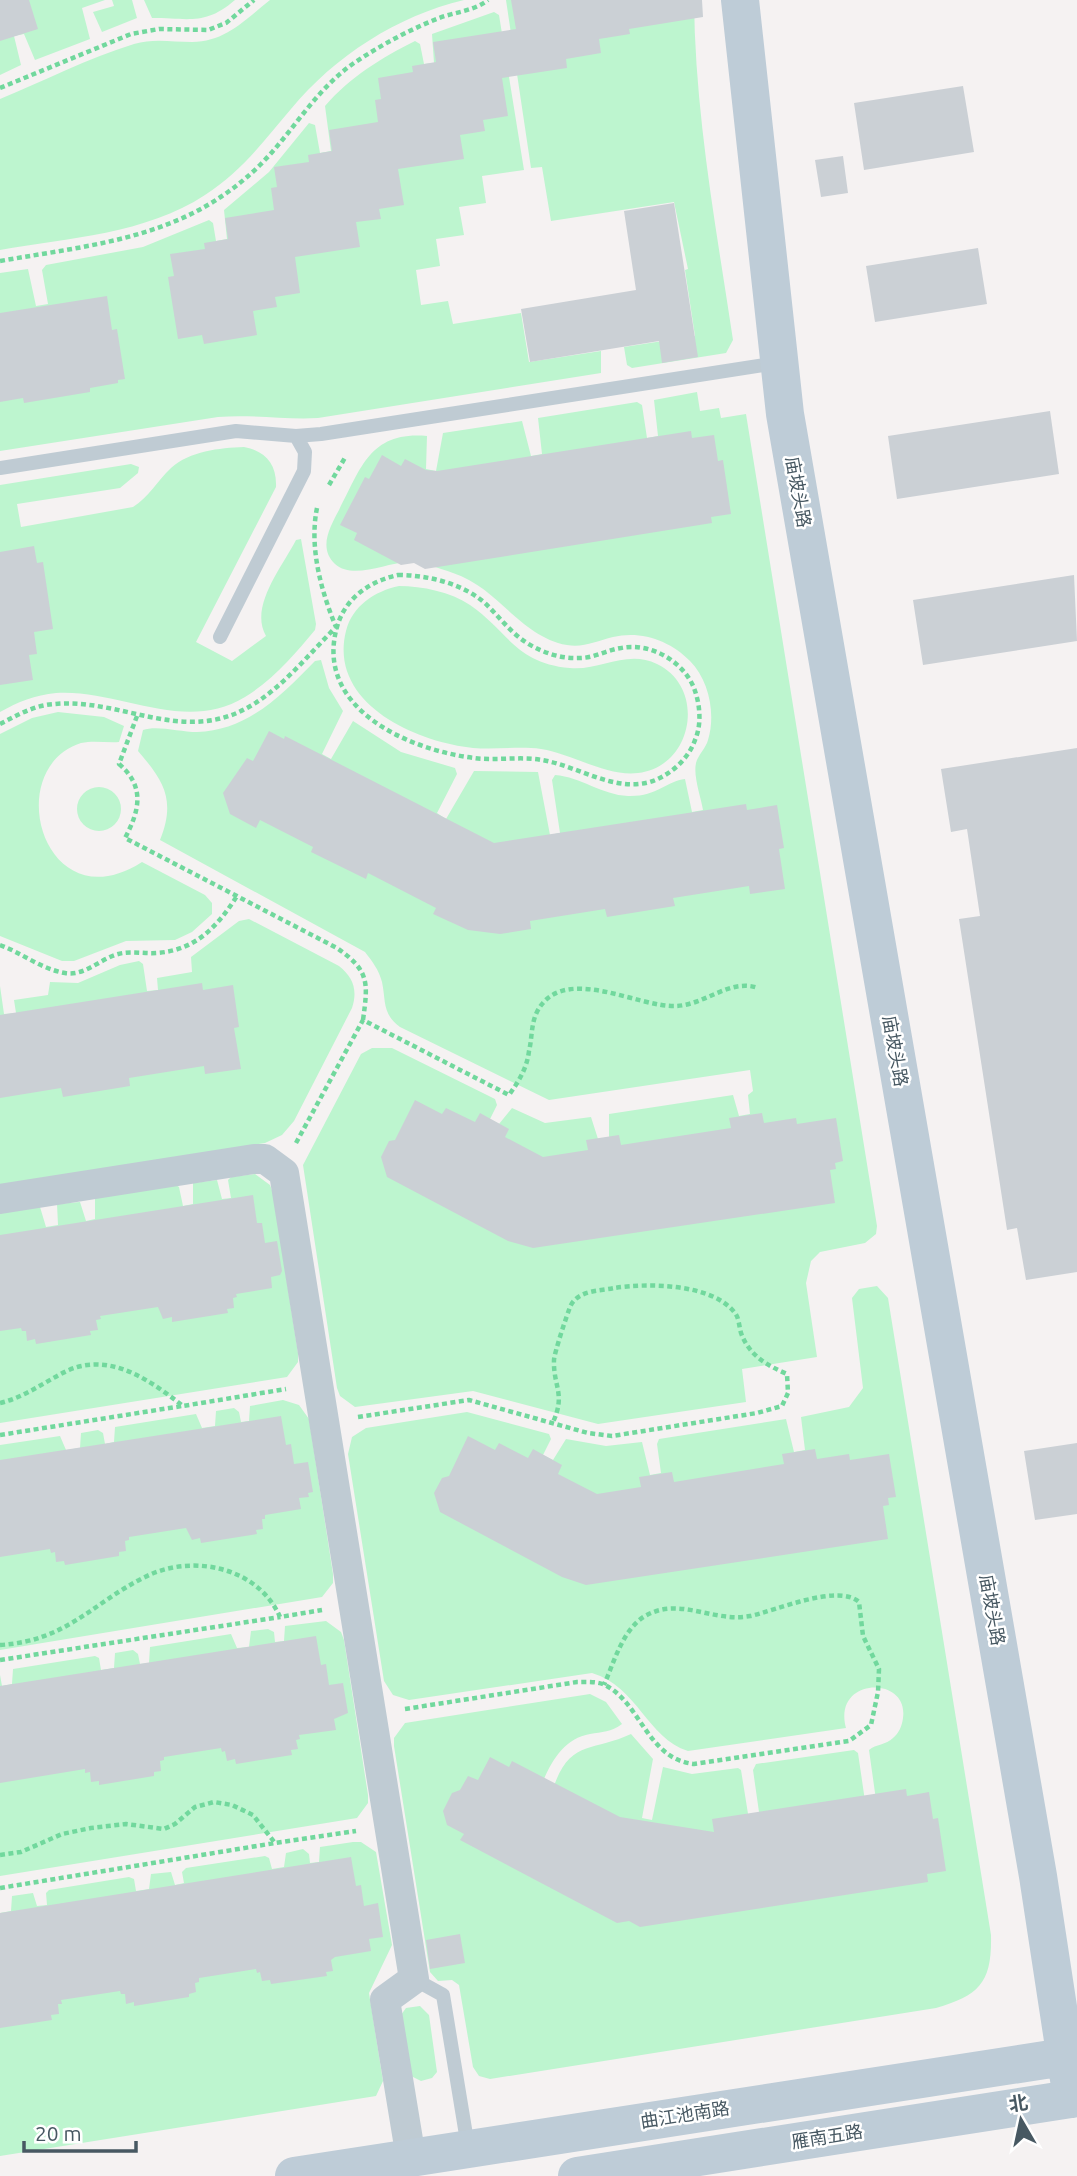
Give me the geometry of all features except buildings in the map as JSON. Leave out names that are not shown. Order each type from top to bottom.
[{"type":"street","name":"庙坡头路","points":[[740,0],[785,414],[1071,2056],[1074,2099]]},
{"type":"street","points":[[0,1199],[254,1159],[265,1159],[284,1173],[288,1184],[414,1979],[385,2000],[411,2158]]},
{"type":"street","name":"曲江池南路","points":[[293,2176],[1071,2056]]},
{"type":"street","name":"雁南五路","points":[[577,2176],[1074,2099]]},
{"type":"lane","points":[[0,468],[236,431],[296,436],[361,428],[779,362]]},
{"type":"lane","points":[[220,637],[304,471],[305,452],[296,436]]},
{"type":"lane","points":[[414,1979],[443,1995],[468,2149]]},
{"type":"path","points":[[0,88],[131,34],[159,29],[208,30],[226,23],[254,0]]},
{"type":"path","points":[[0,261],[128,238],[191,215],[244,179],[262,163],[311,102],[352,64],[413,28],[473,9],[488,0]]},
{"type":"path","points":[[0,724],[32,708],[53,704],[89,704],[137,716],[185,723],[233,715],[265,696],[337,627],[354,598],[386,578],[411,575],[449,584],[478,598],[520,639],[549,653],[581,659],[626,647],[656,652],[667,657],[687,675],[697,698],[700,715],[695,741],[672,771],[661,778],[636,784],[607,780],[570,765],[540,759],[482,759],[419,746],[397,736],[363,712],[341,688],[333,659],[337,627],[323,595],[313,525],[317,508],[361,428]]},
{"type":"path","points":[[137,716],[119,764],[129,773],[138,789],[137,815],[125,838],[357,962],[366,985],[363,1020],[300,1139],[276,1165]]},
{"type":"path","points":[[0,946],[47,968],[64,972],[82,971],[114,955],[169,951],[195,943],[213,929],[237,896]]},
{"type":"path","points":[[363,1020],[509,1095],[526,1065],[535,1016],[546,1001],[557,995],[592,989],[659,1005],[679,1006],[704,1001],[740,985],[758,988]]},
{"type":"path","points":[[326,1422],[469,1400],[588,1433],[612,1436],[757,1413],[782,1405],[788,1393],[787,1374],[757,1357],[746,1345],[735,1313],[717,1300],[679,1286],[658,1283],[588,1293],[572,1303],[555,1351],[553,1362],[561,1397],[553,1422]]},
{"type":"path","points":[[0,1403],[18,1399],[68,1371],[87,1365],[131,1371],[183,1406]]},
{"type":"path","points":[[0,1435],[320,1383]]},
{"type":"path","points":[[0,1645],[52,1633],[95,1611],[146,1577],[179,1567],[211,1567],[240,1574],[266,1592],[280,1617]]},
{"type":"path","points":[[372,1714],[577,1682],[604,1685],[616,1694],[660,1748],[674,1759],[694,1764],[849,1741],[871,1725],[880,1681],[876,1658],[863,1636],[859,1602],[844,1595],[810,1600],[740,1618],[720,1618],[682,1608],[655,1612],[639,1621],[629,1632],[604,1685]]},
{"type":"path","points":[[0,1660],[355,1605]]},
{"type":"path","points":[[0,1855],[21,1852],[62,1834],[104,1826],[126,1824],[164,1829],[195,1807],[214,1802],[232,1805],[253,1815],[275,1843]]},
{"type":"path","points":[[0,1888],[390,1826]]},
{"type":"green space","points":[[0,0],[105,0],[82,8],[90,39],[35,60],[24,34],[14,36],[21,65],[0,75]]},
{"type":"green space","points":[[112,0],[132,0],[137,18],[102,32],[93,12],[114,6]]},
{"type":"green space","points":[[144,0],[235,0],[214,14],[186,19],[152,18]]},
{"type":"green space","points":[[270,0],[464,0],[415,16],[347,55],[308,90],[251,156],[230,176],[182,208],[106,233],[0,250],[0,99],[83,63],[141,42],[192,42],[215,38],[244,22]]},
{"type":"green space","points":[[506,0],[694,0],[702,128],[733,340],[726,353],[632,368],[627,365],[624,347],[695,336],[685,270],[688,269],[674,202],[551,221],[542,167],[531,168]]},
{"type":"green space","points":[[494,12],[499,15],[524,170],[482,176],[486,203],[459,207],[464,235],[436,239],[440,266],[416,270],[421,305],[448,301],[453,324],[521,313],[529,362],[601,351],[601,373],[318,418],[218,417],[0,451],[0,273],[28,269],[36,306],[48,304],[42,270],[46,265],[143,247],[209,220],[213,223],[216,241],[227,239],[224,210],[269,172],[309,123],[315,125],[320,153],[331,151],[325,106],[355,77],[415,41],[420,44],[424,64],[434,63],[432,34]]},
{"type":"green space","points":[[697,392],[700,411],[719,408],[721,418],[746,414],[877,1226],[876,1234],[865,1243],[820,1252],[811,1261],[806,1283],[817,1357],[742,1369],[746,1402],[598,1424],[473,1391],[355,1407],[340,1396],[337,1388],[303,1165],[361,1054],[372,1048],[392,1048],[495,1099],[497,1105],[490,1119],[499,1124],[512,1108],[545,1123],[591,1117],[598,1139],[609,1137],[609,1114],[733,1095],[739,1116],[750,1114],[748,1095],[753,1091],[750,1070],[549,1100],[400,1027],[387,1012],[381,978],[365,952],[160,840],[165,826],[167,802],[161,782],[138,751],[143,730],[162,728],[197,732],[232,725],[262,709],[315,661],[321,660],[329,688],[343,711],[322,754],[331,759],[353,721],[401,752],[455,768],[457,774],[437,813],[446,819],[474,771],[538,772],[550,835],[560,833],[552,780],[555,775],[574,779],[609,793],[628,796],[654,792],[685,779],[692,812],[703,810],[695,768],[707,743],[711,709],[706,687],[697,669],[674,648],[655,639],[634,635],[573,646],[550,640],[535,632],[483,589],[453,573],[407,562],[360,571],[342,569],[330,558],[326,544],[332,523],[361,467],[380,446],[392,440],[408,436],[427,436],[426,469],[436,471],[443,433],[522,421],[531,456],[542,454],[538,418],[637,402],[642,405],[647,438],[658,436],[654,400]]},
{"type":"green space","points":[[244,447],[264,455],[272,465],[276,487],[196,642],[232,661],[266,636],[262,625],[264,600],[296,540],[301,539],[316,624],[315,630],[291,657],[255,690],[222,707],[175,711],[104,697],[56,693],[41,695],[0,712],[0,485],[131,464],[139,467],[138,473],[120,488],[17,504],[21,527],[133,507],[179,462],[196,454]]},
{"type":"green space","points":[[399,586],[436,591],[462,600],[483,615],[524,653],[551,665],[581,668],[624,659],[646,660],[657,664],[673,675],[683,690],[687,725],[681,742],[671,757],[657,768],[626,773],[541,749],[473,748],[450,744],[403,727],[381,714],[363,698],[350,679],[344,656],[346,631],[353,614],[373,596]]},
{"type":"green space","points":[[58,712],[104,717],[124,726],[119,742],[81,743],[56,758],[43,781],[39,809],[44,836],[58,859],[80,874],[108,876],[142,862],[205,895],[212,903],[212,914],[192,932],[175,940],[126,941],[74,961],[62,961],[0,936],[0,734],[32,718]]},
{"type":"green space","points":[[99,787],[115,793],[121,809],[115,825],[99,831],[83,825],[77,809],[83,793]]},
{"type":"green space","points":[[249,919],[339,966],[351,979],[354,990],[352,1008],[294,1121],[282,1135],[265,1143],[0,1185],[0,986],[4,1014],[16,1013],[14,1000],[48,995],[50,982],[78,983],[120,965],[139,961],[143,964],[147,991],[158,990],[157,978],[192,972],[191,957],[239,921]]},
{"type":"green space","points":[[255,1174],[270,1185],[273,1193],[298,1353],[298,1362],[287,1377],[0,1423],[0,1213],[40,1207],[46,1227],[58,1225],[57,1204],[80,1202],[86,1221],[95,1219],[95,1198],[176,1185],[179,1187],[183,1206],[193,1204],[193,1183],[217,1180],[222,1199],[231,1198],[228,1180],[231,1177]]},
{"type":"green space","points":[[877,1286],[888,1298],[991,1935],[986,1975],[973,1992],[936,2008],[490,2079],[479,2076],[473,2067],[459,1985],[452,1980],[438,1981],[430,1972],[394,1746],[394,1738],[405,1723],[590,1694],[606,1702],[622,1724],[573,1740],[555,1759],[542,1784],[553,1789],[559,1773],[575,1754],[631,1734],[653,1759],[642,1818],[652,1820],[663,1767],[692,1774],[738,1768],[741,1770],[749,1820],[760,1819],[753,1770],[756,1764],[854,1750],[858,1753],[865,1801],[876,1800],[869,1750],[897,1734],[903,1718],[902,1704],[895,1694],[872,1688],[859,1691],[850,1699],[845,1711],[846,1728],[688,1751],[662,1735],[621,1689],[592,1673],[409,1700],[393,1695],[384,1681],[348,1454],[352,1437],[366,1428],[467,1412],[549,1434],[551,1439],[543,1455],[553,1460],[566,1439],[606,1446],[642,1442],[650,1475],[661,1473],[657,1444],[659,1439],[786,1419],[794,1452],[805,1450],[801,1417],[849,1407],[863,1388],[852,1298],[859,1289]]},
{"type":"green space","points":[[283,1400],[299,1405],[309,1419],[333,1574],[333,1583],[322,1597],[0,1650],[0,1445],[60,1436],[66,1450],[80,1448],[81,1433],[98,1430],[103,1433],[105,1444],[114,1442],[115,1427],[196,1414],[202,1428],[215,1426],[216,1411],[234,1408],[239,1412],[241,1422],[249,1421],[250,1406]]},
{"type":"green space","points":[[326,1621],[341,1632],[344,1640],[368,1795],[368,1803],[357,1818],[0,1876],[0,1675],[2,1686],[12,1684],[13,1669],[95,1656],[99,1658],[101,1670],[114,1668],[115,1653],[133,1650],[138,1654],[140,1664],[149,1663],[150,1647],[231,1634],[237,1648],[249,1647],[251,1631],[268,1629],[274,1632],[275,1642],[284,1641],[285,1626]]},
{"type":"green space","points":[[361,1842],[376,1852],[392,1945],[369,1993],[383,2081],[376,2096],[0,2156],[0,1913],[11,1911],[12,1896],[33,1893],[37,1906],[47,1905],[46,1893],[49,1890],[129,1877],[134,1879],[136,1891],[149,1889],[151,1874],[171,1872],[175,1885],[184,1883],[182,1872],[186,1868],[265,1856],[269,1858],[272,1869],[284,1867],[286,1853],[303,1849],[309,1854],[310,1863],[319,1862],[320,1847]]},
{"type":"green space","points":[[420,2006],[429,2015],[437,2072],[432,2078],[421,2081],[411,2076],[401,2015],[406,2008]]}]
